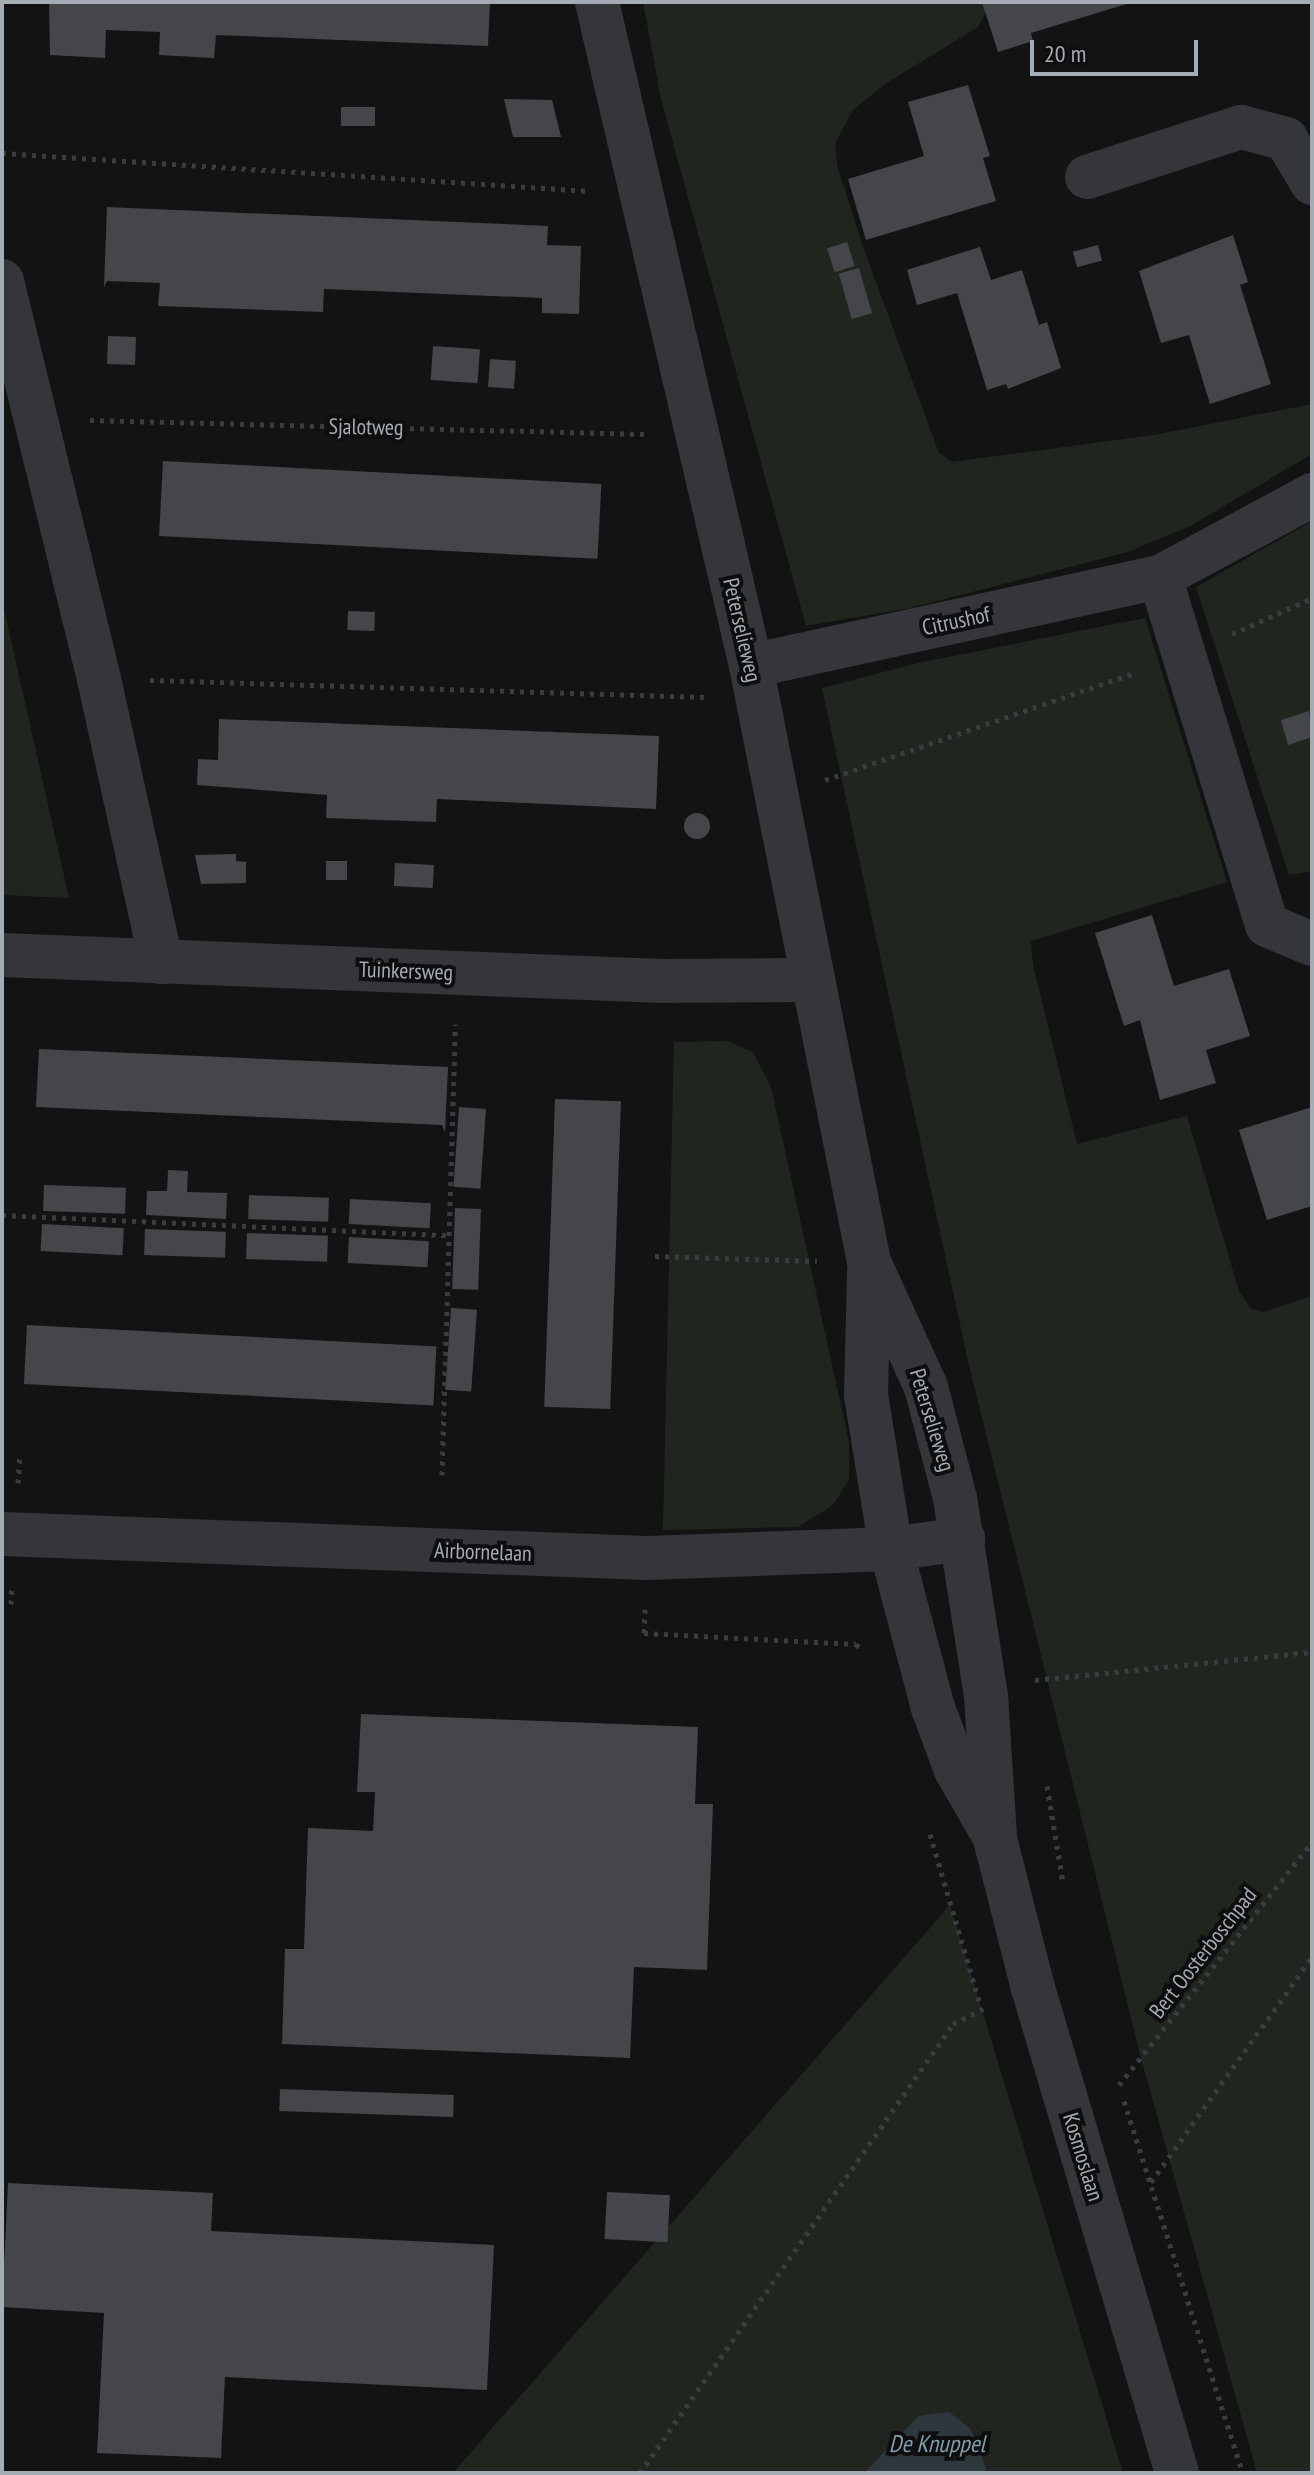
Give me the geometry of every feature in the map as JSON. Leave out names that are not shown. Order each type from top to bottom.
[{"type":"street","name":"Peterselieweg","points":[[597,2],[754,682],[810,980],[869,1262],[926,1387],[963,1539]]},
{"type":"street","points":[[1087,177],[1241,127],[1286,139],[1312,183]]},
{"type":"street","points":[[2,281],[99,679],[161,962]]},
{"type":"street","name":"Citrushof","points":[[754,682],[1160,577],[1312,495]]},
{"type":"street","points":[[1160,577],[1267,925],[1312,944]]},
{"type":"street","name":"Tuinkersweg","points":[[2,955],[458,974],[810,980]]},
{"type":"street","name":"Peterselieweg","points":[[869,1262],[866,1395],[891,1549]]},
{"type":"street","name":"Airbornelaan","points":[[2,1534],[647,1558],[891,1549],[963,1539]]},
{"type":"street","name":"Kosmoslaan","points":[[963,1539],[986,1695],[995,1839],[1033,1988],[1177,2473]]},
{"type":"street","name":"Kosmoslaan","points":[[891,1549],[933,1708],[956,1770],[995,1839]]},
{"type":"path","points":[[2,153],[639,194]]},
{"type":"path","name":"Sjalotweg","points":[[37,418],[695,436]]},
{"type":"path","points":[[775,797],[1185,656],[1312,598]]},
{"type":"path","points":[[99,679],[754,682]]},
{"type":"path","points":[[442,1475],[447,1235],[458,974]]},
{"type":"path","points":[[2,1215],[447,1235]]},
{"type":"path","points":[[655,1256],[869,1262]]},
{"type":"path","points":[[647,1558],[644,1633],[856,1644],[874,1661]]},
{"type":"path","points":[[986,1695],[1029,1681],[1312,1652]]},
{"type":"path","points":[[925,1818],[986,2024]]},
{"type":"path","name":"Bert Oosterboschpad","points":[[1150,2183],[1119,2085],[1312,1842]]},
{"type":"path","points":[[1243,2473],[1150,2183],[1312,1957]]},
{"type":"path","points":[[640,2473],[953,2024],[1033,1988]]},
{"type":"shaded area","points":[[643,2],[992,2],[978,27],[885,84],[853,110],[835,143],[837,165],[863,247],[939,453],[952,462],[1154,435],[1312,404],[1312,454],[1192,525],[1128,552],[910,608],[806,626],[661,99]]},
{"type":"shaded area","points":[[1312,521],[1312,871],[1289,875],[1196,587]]},
{"type":"shaded area","points":[[2,600],[69,898],[2,895]]},
{"type":"shaded area","points":[[1145,618],[1227,882],[1031,941],[1033,965],[1077,1144],[1187,1116],[1239,1291],[1250,1308],[1263,1312],[1312,1296],[1312,2473],[1257,2473],[1141,2058],[968,1361],[822,688],[918,663]]},
{"type":"shaded area","points":[[728,1041],[753,1052],[771,1087],[849,1442],[849,1480],[833,1505],[798,1527],[663,1530],[674,1042]]},
{"type":"shaded area","points":[[950,1905],[1123,2473],[988,2473],[971,2429],[918,2416],[864,2473],[453,2473]]},
{"type":"water","name":"De Knuppel","points":[[949,2412],[971,2429],[988,2473],[864,2473],[918,2416]]},
{"type":"building","points":[[49,2],[490,2],[488,46],[216,35],[214,58],[159,55],[160,32],[106,30],[105,58],[50,55]]},
{"type":"building","points":[[982,2],[1130,3],[1031,33],[1033,41],[998,52]]},
{"type":"building","points":[[968,85],[990,156],[983,158],[996,201],[866,240],[848,179],[924,156],[908,102]]},
{"type":"building","points":[[504,99],[552,100],[561,137],[513,137]]},
{"type":"building","points":[[341,107],[375,107],[375,126],[341,126]]},
{"type":"building","points":[[107,207],[548,226],[547,245],[581,246],[579,314],[542,313],[542,298],[324,289],[323,312],[158,306],[160,283],[107,281],[104,287]]},
{"type":"building","points":[[1233,235],[1248,282],[1240,285],[1271,384],[1210,404],[1189,335],[1161,343],[1139,271]]},
{"type":"building","points":[[847,242],[855,266],[835,272],[827,248]]},
{"type":"building","points":[[1098,245],[1102,260],[1077,267],[1073,252]]},
{"type":"building","points":[[980,247],[991,280],[1022,270],[1039,325],[1047,322],[1061,368],[1008,389],[1006,384],[987,390],[957,293],[917,305],[907,270]]},
{"type":"building","points":[[859,268],[872,313],[852,319],[839,274]]},
{"type":"building","points":[[108,336],[136,337],[135,365],[107,364]]},
{"type":"building","points":[[433,346],[480,349],[478,383],[431,380]]},
{"type":"building","points":[[490,359],[516,361],[514,389],[488,387]]},
{"type":"building","points":[[163,461],[601,484],[597,559],[159,536]]},
{"type":"building","points":[[348,611],[375,612],[374,631],[347,630]]},
{"type":"building","points":[[1309,711],[1312,737],[1288,745],[1281,720]]},
{"type":"building","points":[[219,719],[659,736],[656,809],[437,799],[436,822],[326,818],[327,795],[197,785],[198,759],[218,760]]},
{"type":"building","points":[[697,813],[706,817],[710,826],[706,835],[697,839],[688,835],[684,826],[688,817]]},
{"type":"building","points":[[236,854],[236,861],[246,862],[246,883],[201,884],[195,855]]},
{"type":"building","points":[[326,861],[347,861],[347,880],[326,880]]},
{"type":"building","points":[[395,863],[434,865],[433,888],[394,886]]},
{"type":"building","points":[[1152,915],[1174,986],[1229,969],[1250,1036],[1206,1050],[1216,1083],[1160,1100],[1140,1020],[1124,1026],[1095,933]]},
{"type":"building","points":[[39,1049],[448,1067],[445,1132],[442,1125],[36,1107]]},
{"type":"building","points":[[555,1099],[621,1101],[610,1409],[544,1407]]},
{"type":"building","points":[[459,1107],[486,1109],[480,1189],[453,1187]]},
{"type":"building","points":[[1312,1107],[1312,1206],[1267,1220],[1239,1130]]},
{"type":"building","points":[[168,1170],[188,1171],[187,1192],[227,1193],[226,1219],[146,1215],[147,1191],[167,1191]]},
{"type":"building","points":[[44,1185],[126,1188],[125,1214],[43,1211]]},
{"type":"building","points":[[249,1195],[329,1198],[328,1222],[248,1219]]},
{"type":"building","points":[[350,1199],[431,1203],[430,1228],[349,1224]]},
{"type":"building","points":[[455,1208],[481,1209],[478,1290],[452,1289]]},
{"type":"building","points":[[42,1224],[124,1228],[122,1255],[41,1251]]},
{"type":"building","points":[[145,1229],[226,1232],[225,1258],[144,1255]]},
{"type":"building","points":[[247,1233],[328,1236],[327,1262],[246,1259]]},
{"type":"building","points":[[349,1237],[429,1241],[428,1267],[348,1263]]},
{"type":"building","points":[[451,1308],[477,1310],[471,1392],[445,1390]]},
{"type":"building","points":[[27,1325],[436,1346],[433,1405],[24,1384]]},
{"type":"building","points":[[361,1714],[698,1727],[695,1804],[713,1804],[707,1970],[634,1967],[630,2058],[282,2044],[285,1949],[304,1949],[308,1828],[373,1831],[375,1792],[357,1792]]},
{"type":"building","points":[[280,2089],[454,2095],[453,2117],[279,2111]]},
{"type":"building","points":[[8,2183],[213,2193],[211,2231],[494,2245],[487,2390],[225,2377],[221,2458],[97,2453],[104,2313],[2,2307]]},
{"type":"building","points":[[607,2192],[670,2195],[667,2242],[605,2239]]}]
